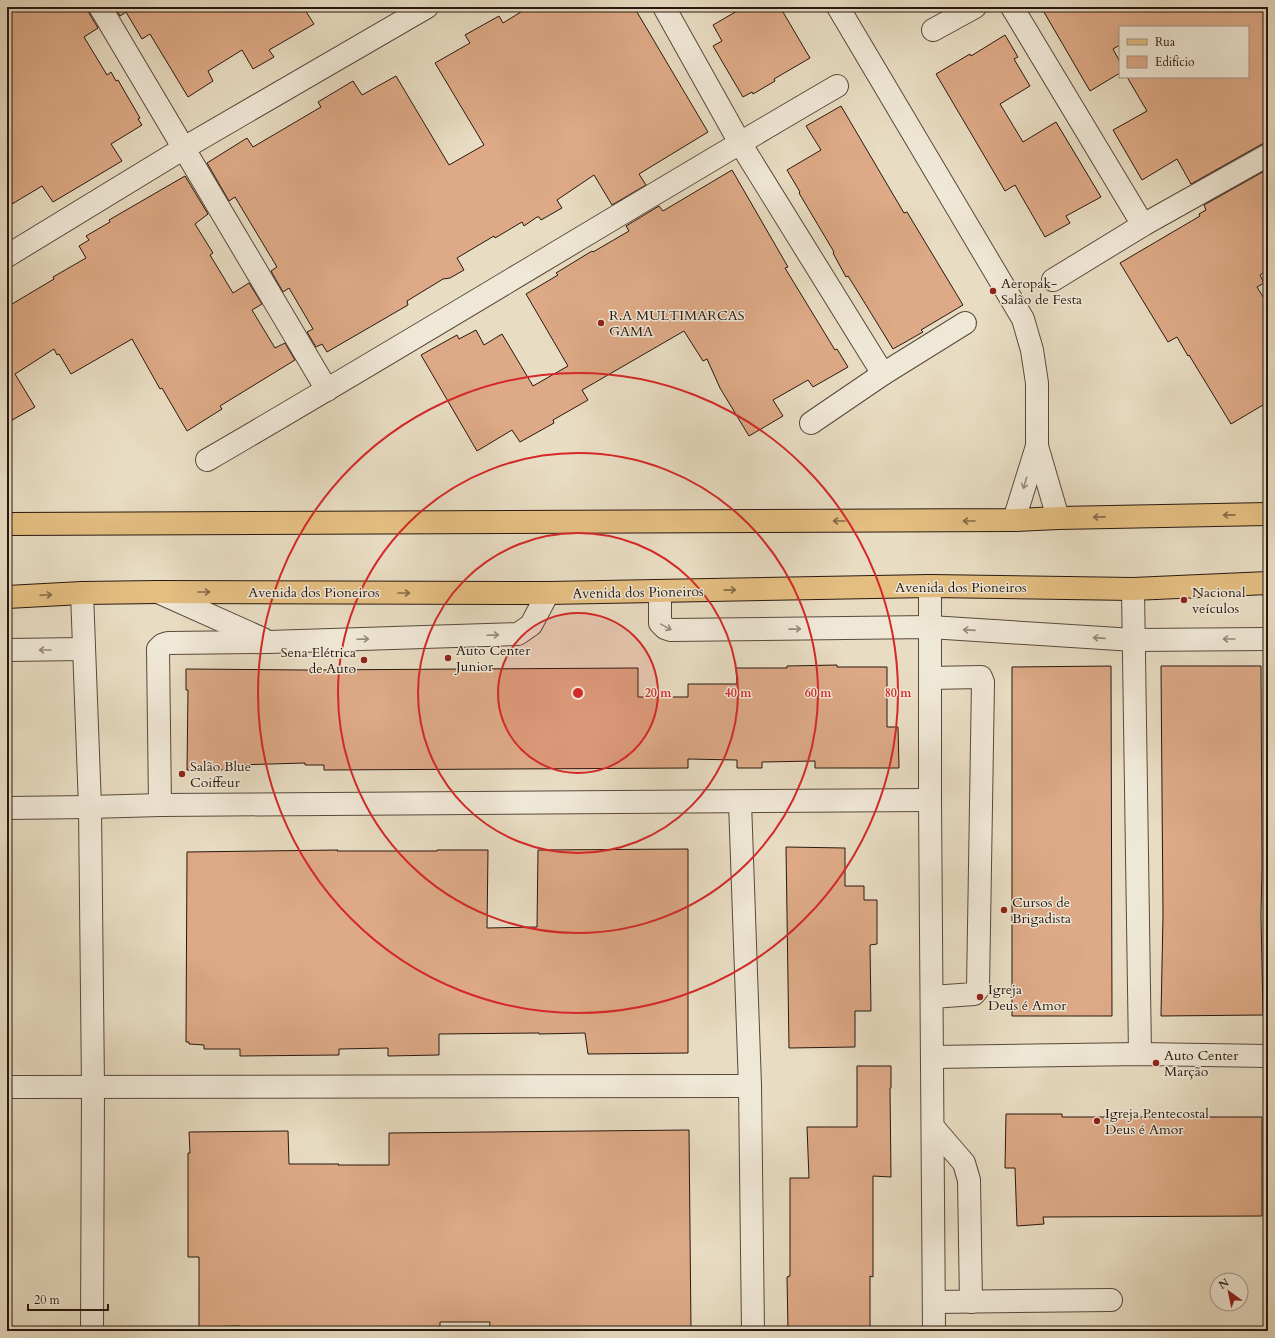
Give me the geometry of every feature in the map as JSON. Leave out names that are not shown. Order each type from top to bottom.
[{"type":"main road","points":[[8,524],[1014,520],[1268,514]]},
{"type":"main road","name":"Avenida dos Pioneiros","points":[[7,597],[82,593],[158,592],[548,593],[930,586],[1133,589],[1268,583]]},
{"type":"street","points":[[100,7],[327,390]]},
{"type":"street","points":[[7,256],[184,148],[427,7]]},
{"type":"street","points":[[664,7],[740,143],[883,374]]},
{"type":"street","points":[[838,7],[1023,319],[1032,350],[1037,383],[1037,446],[1058,518]]},
{"type":"street","points":[[933,30],[975,7]]},
{"type":"street","points":[[1012,7],[1143,225]]},
{"type":"street","points":[[207,460],[837,86]]},
{"type":"street","points":[[1053,280],[1143,225],[1268,155]]},
{"type":"street","points":[[811,423],[883,374],[965,323]]},
{"type":"street","points":[[1014,520],[1037,446]]},
{"type":"street","points":[[930,586],[934,1331]]},
{"type":"street","points":[[1133,589],[1140,1054]]},
{"type":"street","points":[[660,591],[660,623],[665,628],[671,630],[930,627],[1134,640],[1268,639]]},
{"type":"street","points":[[158,592],[268,642]]},
{"type":"street","points":[[82,593],[90,808],[94,1087],[92,1331]]},
{"type":"street","points":[[160,805],[158,649],[162,645],[168,643],[268,642],[518,634],[531,625],[548,593]]},
{"type":"street","points":[[7,650],[84,650]]},
{"type":"street","points":[[930,678],[981,677],[983,682],[978,989],[974,994],[932,997]]},
{"type":"street","points":[[7,808],[90,808],[160,805],[930,800]]},
{"type":"street","points":[[740,802],[750,1086],[753,1331]]},
{"type":"street","points":[[933,1057],[1140,1054],[1268,1056]]},
{"type":"street","points":[[7,1087],[750,1086]]},
{"type":"street","points":[[933,1127],[964,1163],[969,1180],[971,1302]]},
{"type":"street","points":[[934,1302],[1111,1300]]},
{"type":"building","points":[[7,7],[88,7],[89,13],[98,28],[84,37],[107,75],[111,72],[116,81],[118,80],[140,118],[138,119],[142,125],[111,144],[122,161],[53,202],[42,186],[7,207]]},
{"type":"building","points":[[115,7],[303,7],[314,24],[269,50],[274,57],[253,69],[242,50],[208,71],[213,81],[188,97],[150,34],[142,39],[126,12],[120,16]]},
{"type":"building","points":[[529,7],[634,7],[708,132],[639,174],[646,185],[612,205],[594,175],[557,200],[562,208],[541,220],[537,217],[524,226],[522,222],[495,238],[494,236],[457,258],[464,270],[450,278],[443,279],[407,301],[408,305],[327,352],[322,344],[316,347],[307,332],[313,329],[289,288],[283,292],[271,271],[277,267],[235,197],[229,201],[207,163],[247,138],[253,147],[321,107],[318,102],[353,81],[362,95],[396,76],[449,165],[484,145],[435,63],[470,43],[465,35],[499,16],[503,23]]},
{"type":"building","points":[[744,7],[780,7],[810,58],[774,79],[775,81],[753,94],[752,92],[743,97],[713,46],[722,41],[713,25]]},
{"type":"building","points":[[1041,7],[1268,7],[1268,143],[1262,144],[1191,184],[1177,159],[1142,180],[1113,130],[1147,111],[1128,78],[1249,78],[1249,26],[1119,26],[1119,46],[1113,49],[1119,60],[1119,74],[1090,91]]},
{"type":"building","points":[[1005,35],[1018,57],[1014,59],[1030,86],[1000,104],[1023,142],[1056,122],[1101,197],[1066,216],[1070,223],[1045,237],[1015,185],[1005,191],[936,74],[970,54],[971,56]]},
{"type":"building","points":[[841,106],[904,213],[907,212],[963,305],[921,330],[923,332],[893,349],[848,276],[846,277],[833,253],[834,252],[787,170],[821,150],[806,126]]},
{"type":"building","points":[[1268,169],[1268,270],[1260,275],[1264,283],[1257,287],[1268,305],[1268,402],[1231,424],[1177,337],[1168,342],[1120,263],[1200,216],[1199,214],[1206,210],[1204,205]]},
{"type":"building","points":[[732,170],[788,267],[785,268],[835,350],[837,349],[848,367],[813,387],[808,380],[773,400],[783,416],[749,436],[720,388],[707,359],[703,361],[684,331],[582,390],[588,400],[553,420],[554,423],[520,442],[512,430],[477,451],[421,355],[457,335],[459,339],[476,330],[484,345],[502,334],[533,386],[568,366],[526,294],[558,275],[556,273],[629,231],[626,226],[659,206],[663,211]]},
{"type":"building","points":[[185,176],[208,214],[195,224],[213,253],[210,255],[233,293],[249,283],[262,304],[252,310],[275,348],[285,343],[295,360],[220,406],[222,409],[187,431],[162,388],[160,389],[132,339],[71,374],[59,354],[57,355],[54,349],[15,374],[35,407],[7,423],[7,307],[54,279],[53,277],[86,258],[79,246],[89,240],[86,236],[110,222],[109,220]]},
{"type":"building","points":[[837,665],[837,667],[887,667],[887,727],[898,727],[899,768],[815,768],[815,761],[762,762],[762,768],[737,768],[737,760],[688,759],[688,768],[324,770],[324,765],[305,765],[305,763],[237,765],[237,770],[187,770],[188,690],[186,690],[186,669],[306,670],[638,668],[638,697],[688,697],[688,684],[737,684],[736,668],[787,668],[787,666]]},
{"type":"building","points":[[1111,666],[1112,1016],[1012,1016],[1012,667]]},
{"type":"building","points":[[1161,666],[1261,666],[1261,915],[1263,1015],[1161,1016],[1163,915]]},
{"type":"building","points":[[786,847],[845,848],[845,886],[864,886],[864,900],[877,900],[877,944],[870,945],[871,1011],[855,1011],[855,1047],[789,1048]]},
{"type":"building","points":[[688,849],[688,1053],[588,1054],[585,1033],[439,1034],[439,1055],[388,1056],[388,1048],[339,1049],[339,1055],[240,1056],[240,1049],[204,1049],[204,1045],[189,1044],[189,1042],[186,1042],[187,852],[488,850],[487,928],[537,927],[538,850]]},
{"type":"building","points":[[857,1066],[891,1066],[891,1177],[873,1176],[873,1277],[870,1276],[870,1327],[788,1330],[787,1277],[790,1276],[790,1178],[809,1178],[807,1127],[857,1127]]},
{"type":"building","points":[[1006,1114],[1062,1114],[1062,1117],[1262,1117],[1262,1216],[1043,1217],[1044,1224],[1017,1226],[1015,1168],[1005,1168]]},
{"type":"building","points":[[689,1130],[691,1331],[489,1331],[490,1322],[440,1322],[440,1331],[240,1331],[240,1326],[199,1327],[199,1257],[188,1257],[189,1132],[288,1131],[289,1164],[389,1165],[389,1133]]},
{"type":"place","name":"Aeropak- Salão de Festa","points":[[993,291]]},
{"type":"place","name":"R.A MULTIMARCAS GAMA","points":[[601,323]]},
{"type":"place","name":"Nacional veículos","points":[[1184,600]]},
{"type":"place","name":"Auto Center Junior","points":[[448,658]]},
{"type":"place","name":"Sena Elétrica de Auto","points":[[364,660]]},
{"type":"place","name":"Salão Blue Coiffeur","points":[[182,774]]},
{"type":"place","name":"Cursos de Brigadista","points":[[1004,910]]},
{"type":"place","name":"Igreja Deus é Amor","points":[[980,997]]},
{"type":"place","name":"Auto Center Marção","points":[[1156,1063]]},
{"type":"place","name":"Igreja Pentecostal Deus é Amor","points":[[1097,1121]]}]
